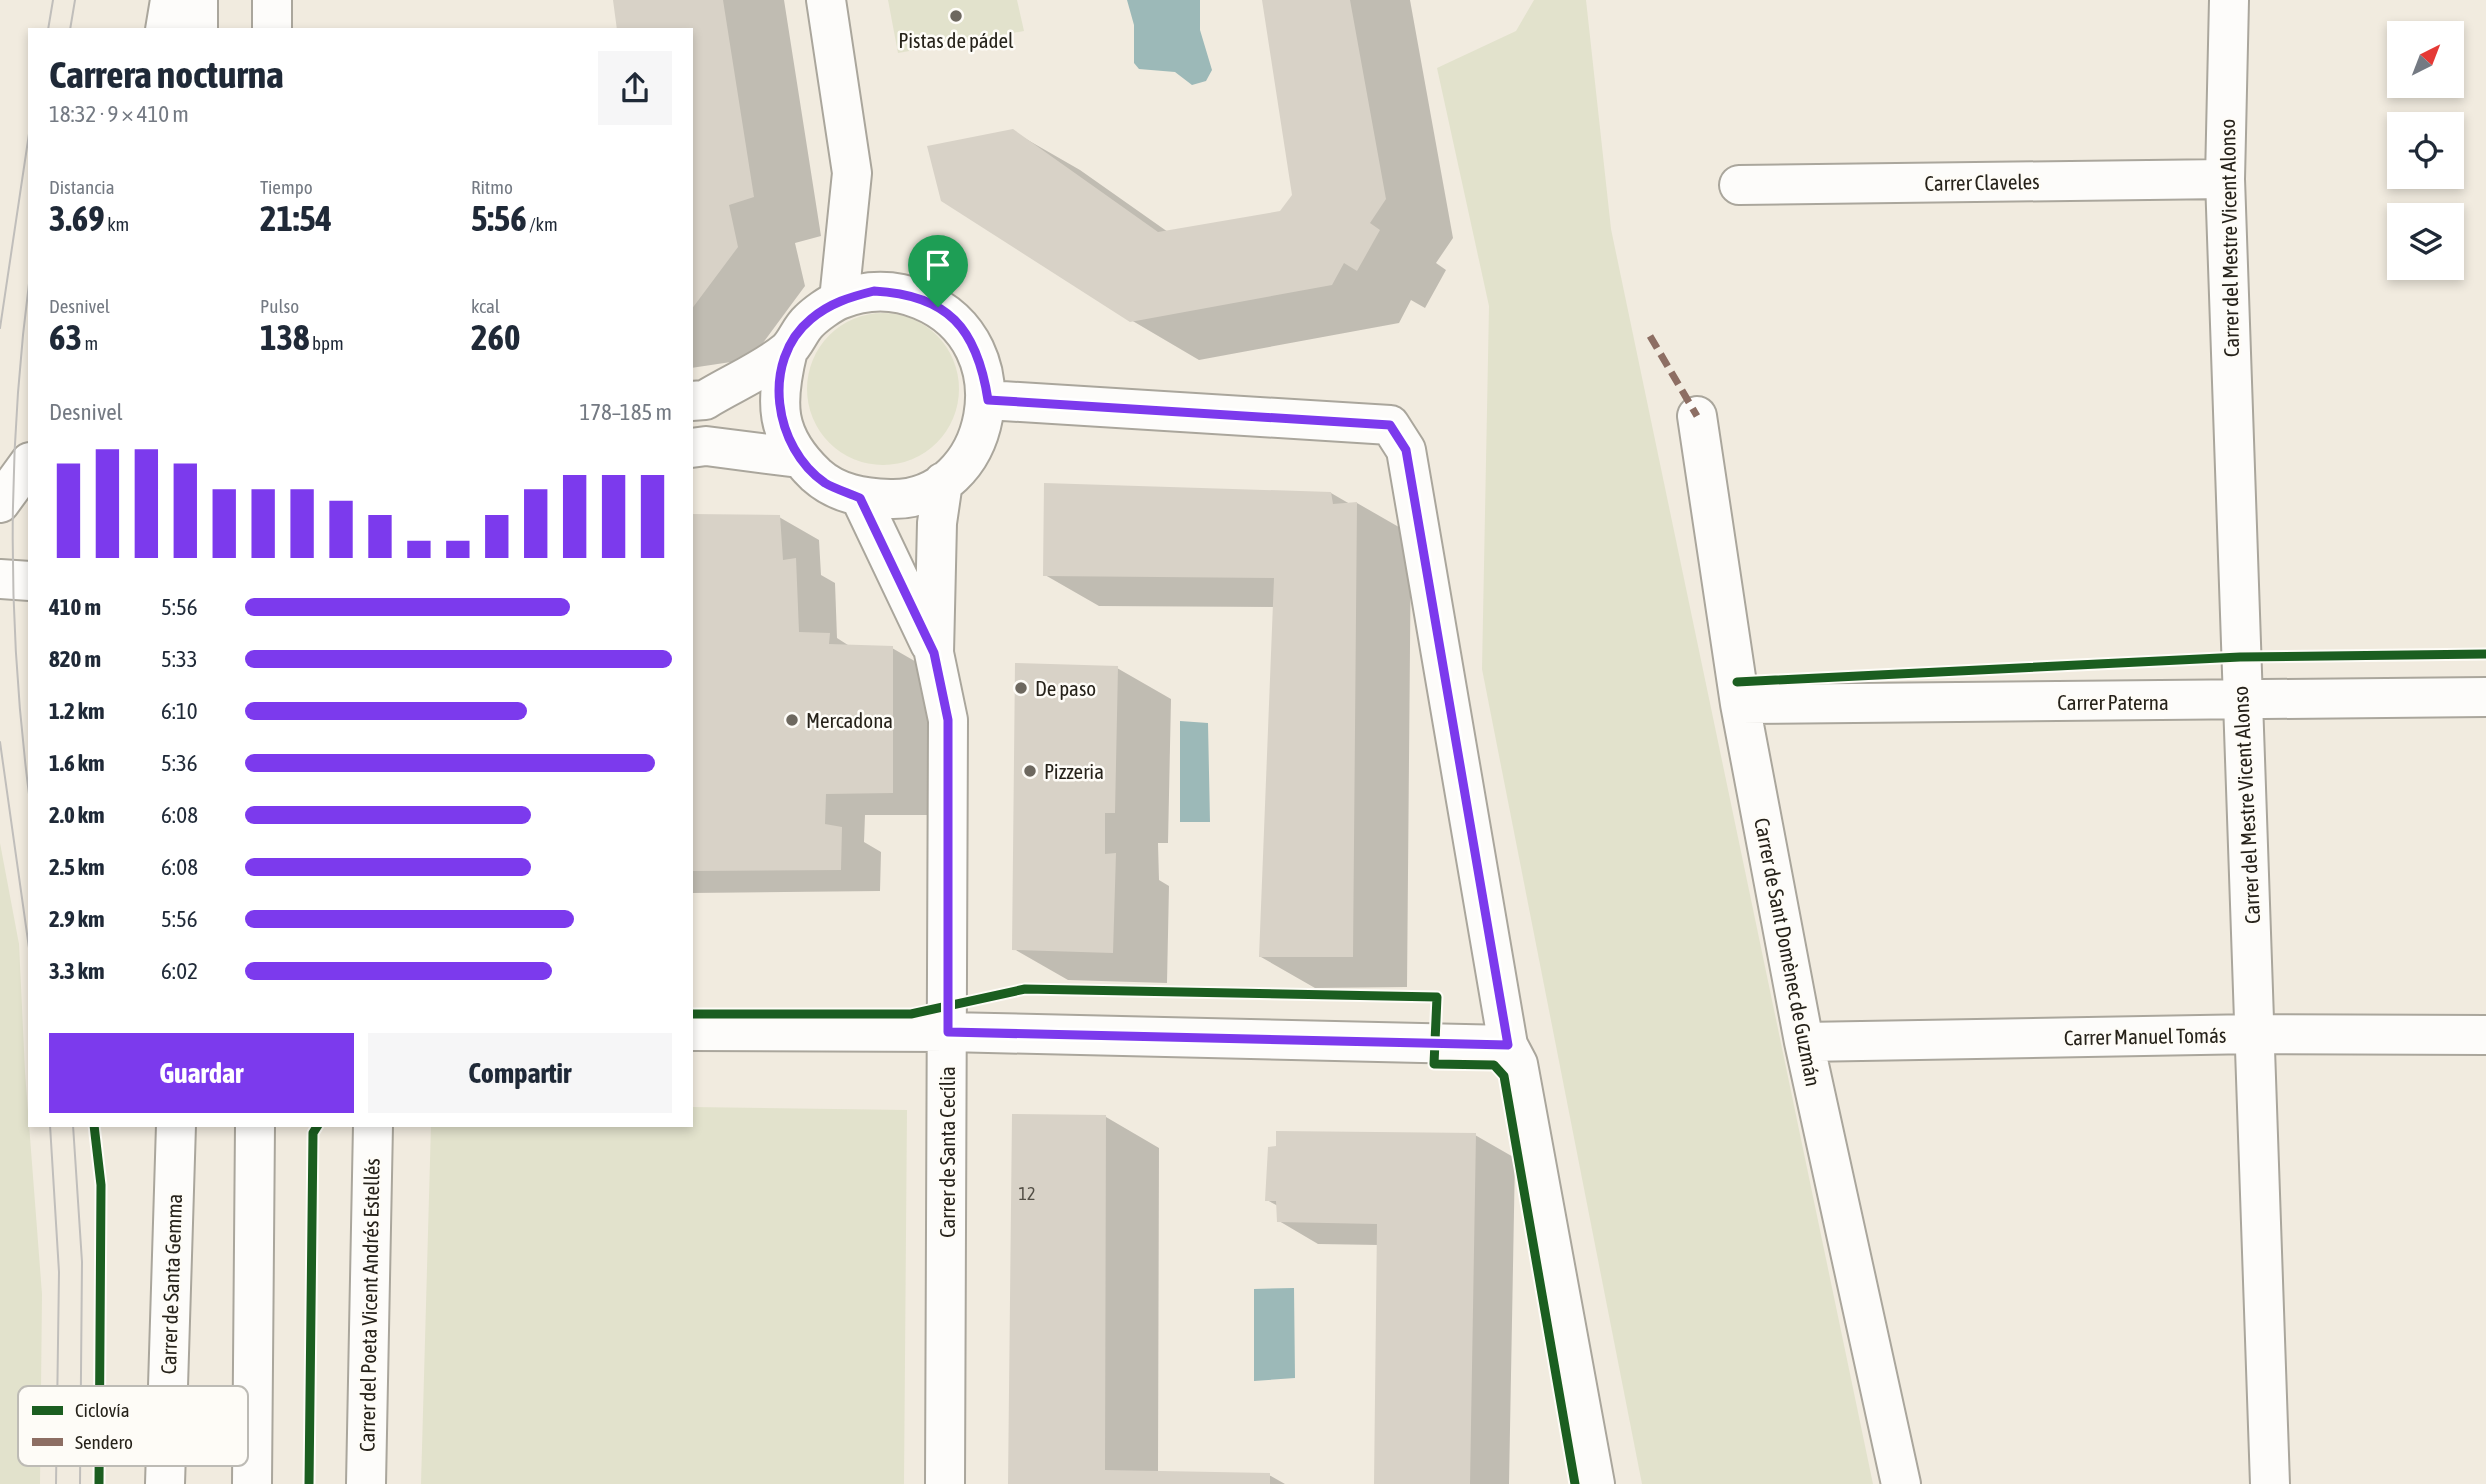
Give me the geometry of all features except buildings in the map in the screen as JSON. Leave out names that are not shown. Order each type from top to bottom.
[{"type":"street","points":[[165,28],[170,0]]},
{"type":"street","points":[[198,0],[198,28]]},
{"type":"street","points":[[272,0],[272,28]]},
{"type":"street","points":[[826,0],[852,173],[839,300]]},
{"type":"street","name":"Carrer del Mestre Vicent Alonso","points":[[2229,0],[2225,179],[2270,1484]]},
{"type":"street","name":"Carrer Claveles","points":[[1739,185],[2225,179]]},
{"type":"street","points":[[874,291],[905,293],[938,307],[965,331],[982,363],[988,400],[976,442],[955,471],[943,482],[925,491],[896,499],[860,498],[826,483],[799,458],[782,426],[778,390],[788,350],[809,320],[839,300],[874,291]]},
{"type":"street","points":[[693,401],[705,400],[788,350]]},
{"type":"street","points":[[988,400],[1390,425],[1406,450],[1508,1045],[1520,1074],[1595,1484]]},
{"type":"street","name":"Carrer de Sant Domènec de Guzmán","points":[[1697,416],[1740,704],[1804,1042],[1901,1484]]},
{"type":"street","points":[[693,448],[706,446],[799,458]]},
{"type":"street","points":[[0,503],[28,465]]},
{"type":"street","points":[[934,653],[937,523],[943,482]]},
{"type":"street","points":[[860,498],[934,653]]},
{"type":"street","points":[[0,579],[28,581]]},
{"type":"street","name":"Carrer de Santa Cecília","points":[[934,653],[948,720],[945,1484]]},
{"type":"street","name":"Carrer Paterna","points":[[1740,704],[2486,697]]},
{"type":"street","points":[[693,1031],[948,1032],[1508,1045]]},
{"type":"street","name":"Carrer Manuel Tomás","points":[[1804,1042],[2256,1034],[2486,1035]]},
{"type":"street","points":[[151,1127],[155,1386]]},
{"type":"street","name":"Carrer de Santa Gemma","points":[[168,1386],[176,1127]]},
{"type":"street","points":[[252,1484],[255,1127]]},
{"type":"street","name":"Carrer del Poeta Vicent Andrés Estellés","points":[[366,1484],[373,1127]]},
{"type":"street","points":[[156,1466],[156,1484]]},
{"type":"street","name":"Carrer de Santa Gemma","points":[[165,1484],[166,1466]]},
{"type":"green space","name":"Pistas de pádel","points":[[888,0],[1017,0],[1024,31],[898,53]]},
{"type":"green space","points":[[1534,0],[1586,0],[1611,229],[1873,1484],[1642,1484],[1482,669],[1489,306],[1437,68],[1516,31]]},
{"type":"green space","points":[[883,313],[912,319],[936,336],[953,360],[959,389],[953,418],[936,442],[912,459],[883,465],[854,459],[830,442],[813,418],[807,389],[813,360],[830,336],[854,319]]},
{"type":"green space","points":[[0,843],[19,944],[28,1127],[42,1294],[41,1386],[18,1386],[18,1466],[40,1466],[40,1484],[0,1484]]},
{"type":"green space","points":[[693,1107],[907,1110],[904,1484],[421,1484],[431,1127],[693,1127]]},
{"type":"water","points":[[1127,0],[1200,0],[1200,30],[1212,70],[1206,81],[1192,85],[1175,72],[1139,69],[1134,63],[1134,25]]},
{"type":"water","points":[[1180,721],[1208,723],[1210,822],[1180,822]]},
{"type":"water","points":[[1294,1288],[1295,1378],[1254,1381],[1254,1289]]},
{"type":"tram line","points":[[48,28],[53,0]]},
{"type":"tram line","points":[[70,28],[75,0]]},
{"type":"tram line","points":[[0,328],[28,140]]},
{"type":"tram line","points":[[28,292],[17,407],[13,538],[17,670],[28,786]]},
{"type":"tram line","points":[[0,742],[28,941]]},
{"type":"tram line","points":[[50,1127],[59,1272],[57,1386]]},
{"type":"tram line","points":[[73,1127],[82,1262],[81,1386]]},
{"type":"tram line","points":[[56,1466],[56,1484]]},
{"type":"tram line","points":[[80,1466],[80,1484]]},
{"type":"marked path","points":[[1650,336],[1697,416]]},
{"type":"cycle path","points":[[1737,682],[2240,657],[2486,654]]},
{"type":"cycle path","points":[[693,1014],[911,1014],[1025,989],[1437,997],[1434,1064],[1494,1065],[1504,1076],[1575,1484]]},
{"type":"cycle path","points":[[94,1127],[101,1185],[100,1386]]},
{"type":"cycle path","points":[[309,1484],[313,1133],[317,1127]]},
{"type":"cycle path","points":[[99,1466],[99,1484]]},
{"type":"place","name":"Pistas de pádel","points":[[956,16]]},
{"type":"place","name":"De paso","points":[[1021,688]]},
{"type":"place","name":"Mercadona","points":[[792,720]]},
{"type":"place","name":"Pizzeria","points":[[1030,771]]},
{"type":"route","points":[[874,291],[905,293],[938,307],[965,331],[982,363],[988,400],[1390,425],[1406,450],[1508,1045],[948,1032],[948,720],[934,653],[860,498],[826,483],[799,458],[782,426],[778,390],[788,350],[809,320],[839,300],[874,291]]}]
